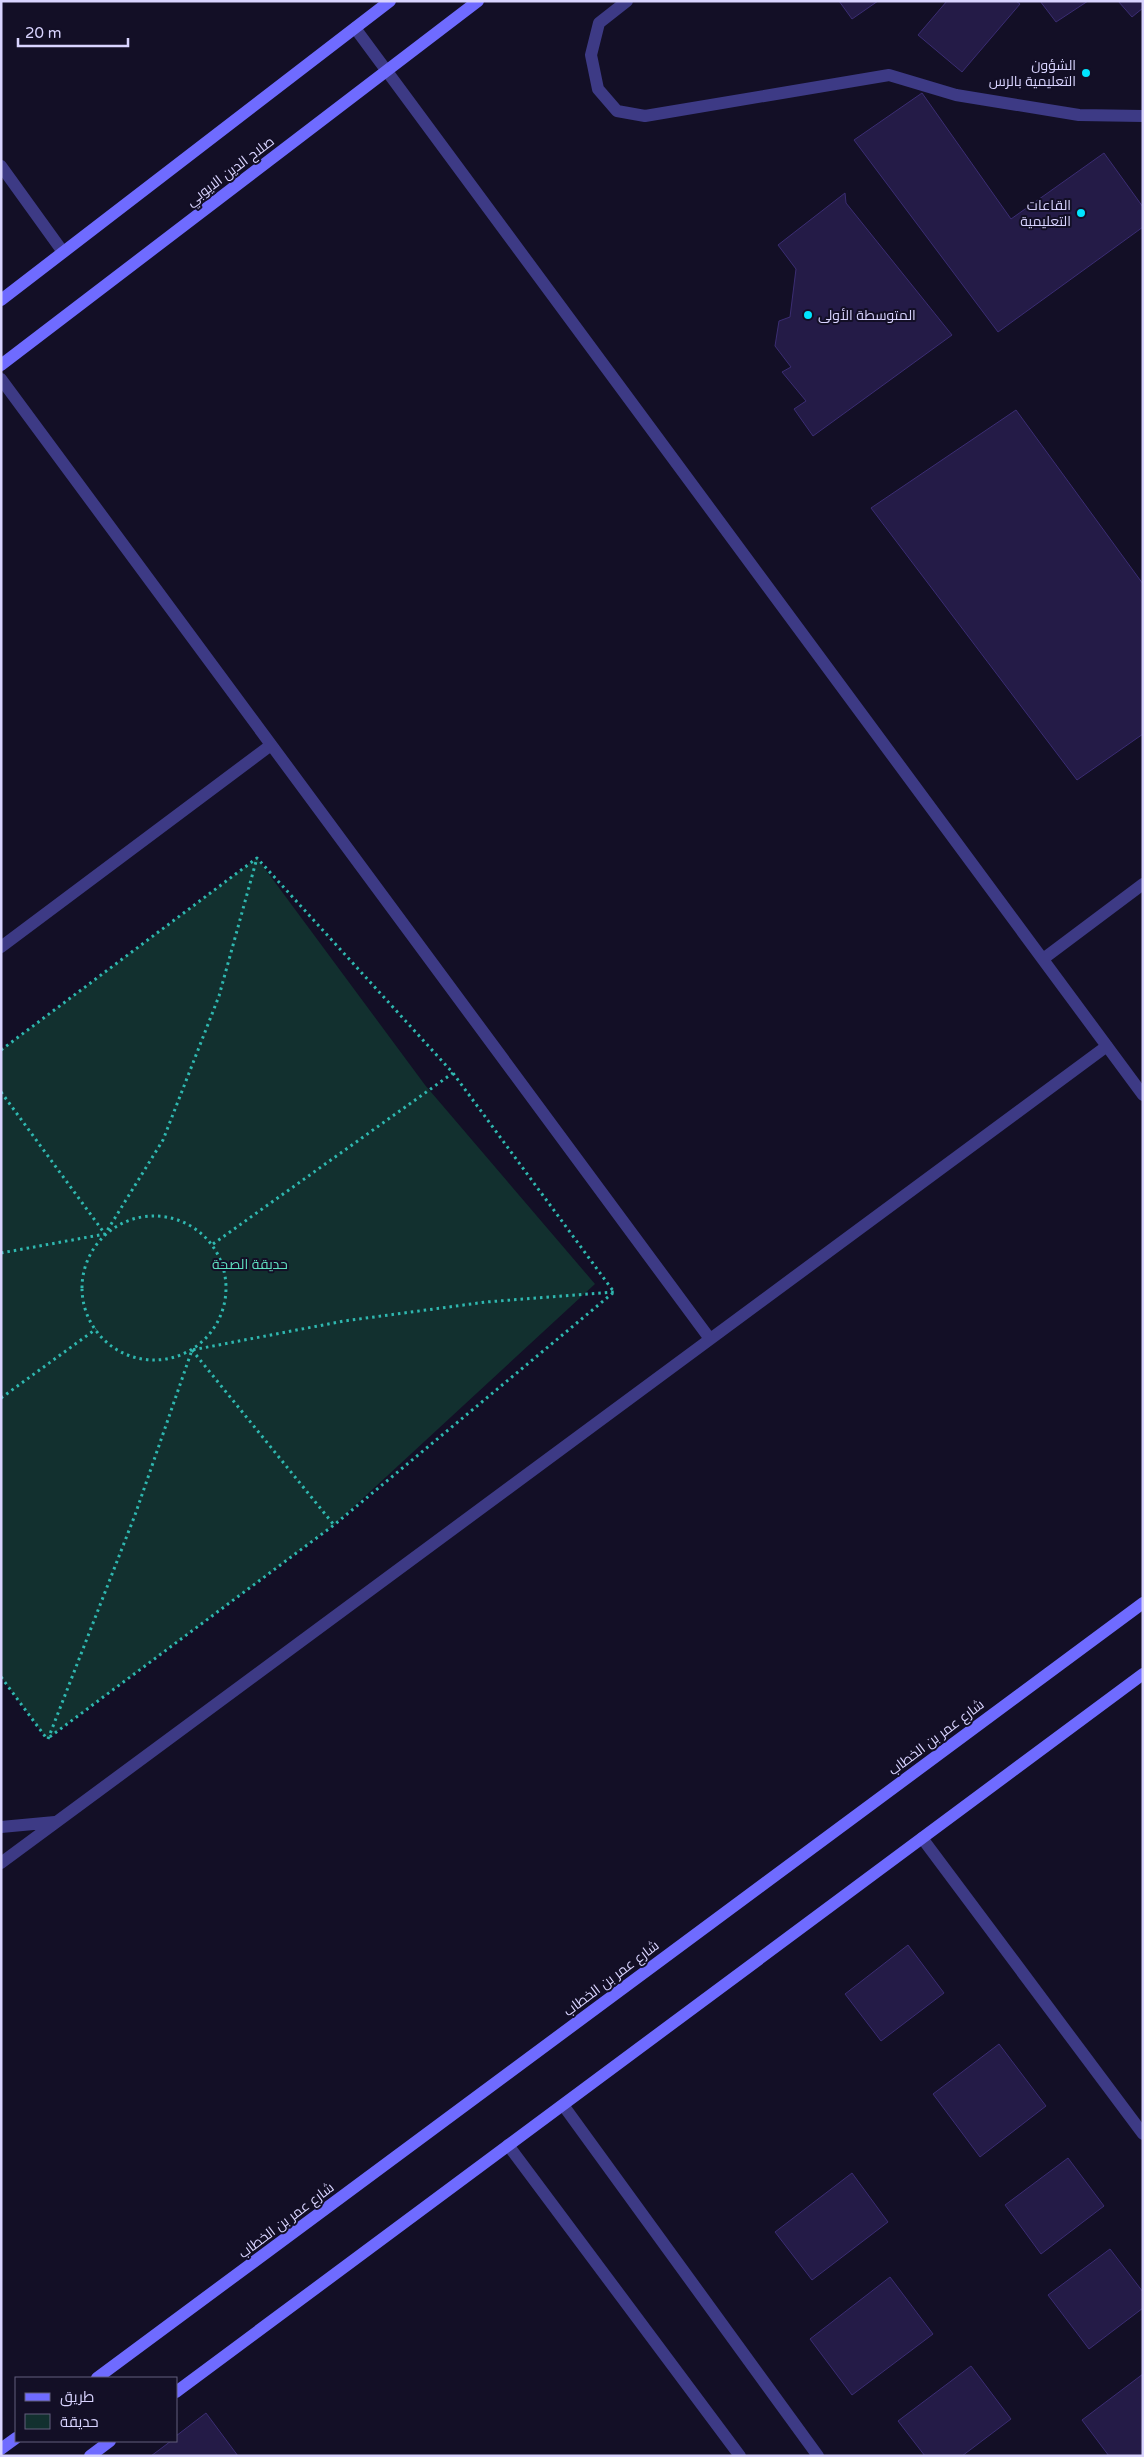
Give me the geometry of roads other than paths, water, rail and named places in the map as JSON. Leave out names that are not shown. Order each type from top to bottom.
[{"type":"street","points":[[1,300],[390,1]]},
{"type":"street","name":"صلاح الدين الايوبي","points":[[1,365],[478,1]]},
{"type":"street","points":[[626,1],[599,23],[592,55],[598,89],[617,111],[645,116],[889,75],[956,95],[1070,114],[1143,116]]},
{"type":"street","points":[[355,28],[1143,1095]]},
{"type":"street","points":[[1,166],[63,252]]},
{"type":"street","points":[[1,379],[710,1339]]},
{"type":"street","points":[[1,947],[271,745]]},
{"type":"street","points":[[1043,959],[1143,884]]},
{"type":"street","points":[[1,1863],[1106,1046]]},
{"type":"street","name":"شارع عمر بن الخطاب","points":[[98,2377],[1143,1603]]},
{"type":"street","points":[[178,2391],[1143,1674]]},
{"type":"street","points":[[1,1827],[57,1822]]},
{"type":"street","points":[[922,1838],[1143,2134]]},
{"type":"street","points":[[563,2105],[818,2456]]},
{"type":"street","points":[[508,2145],[740,2456]]},
{"type":"street","points":[[1,2449],[15,2439]]},
{"type":"street","points":[[90,2456],[109,2442]]},
{"type":"place","name":"الشؤون التعليمية بالرس","points":[[1086,73]]},
{"type":"place","name":"القاعات التعليمية","points":[[1081,213]]},
{"type":"place","name":"المتوسطة الأولى","points":[[808,315]]},
{"type":"park label","name":"حديقة الصحة","points":[[250,1264]]}]
